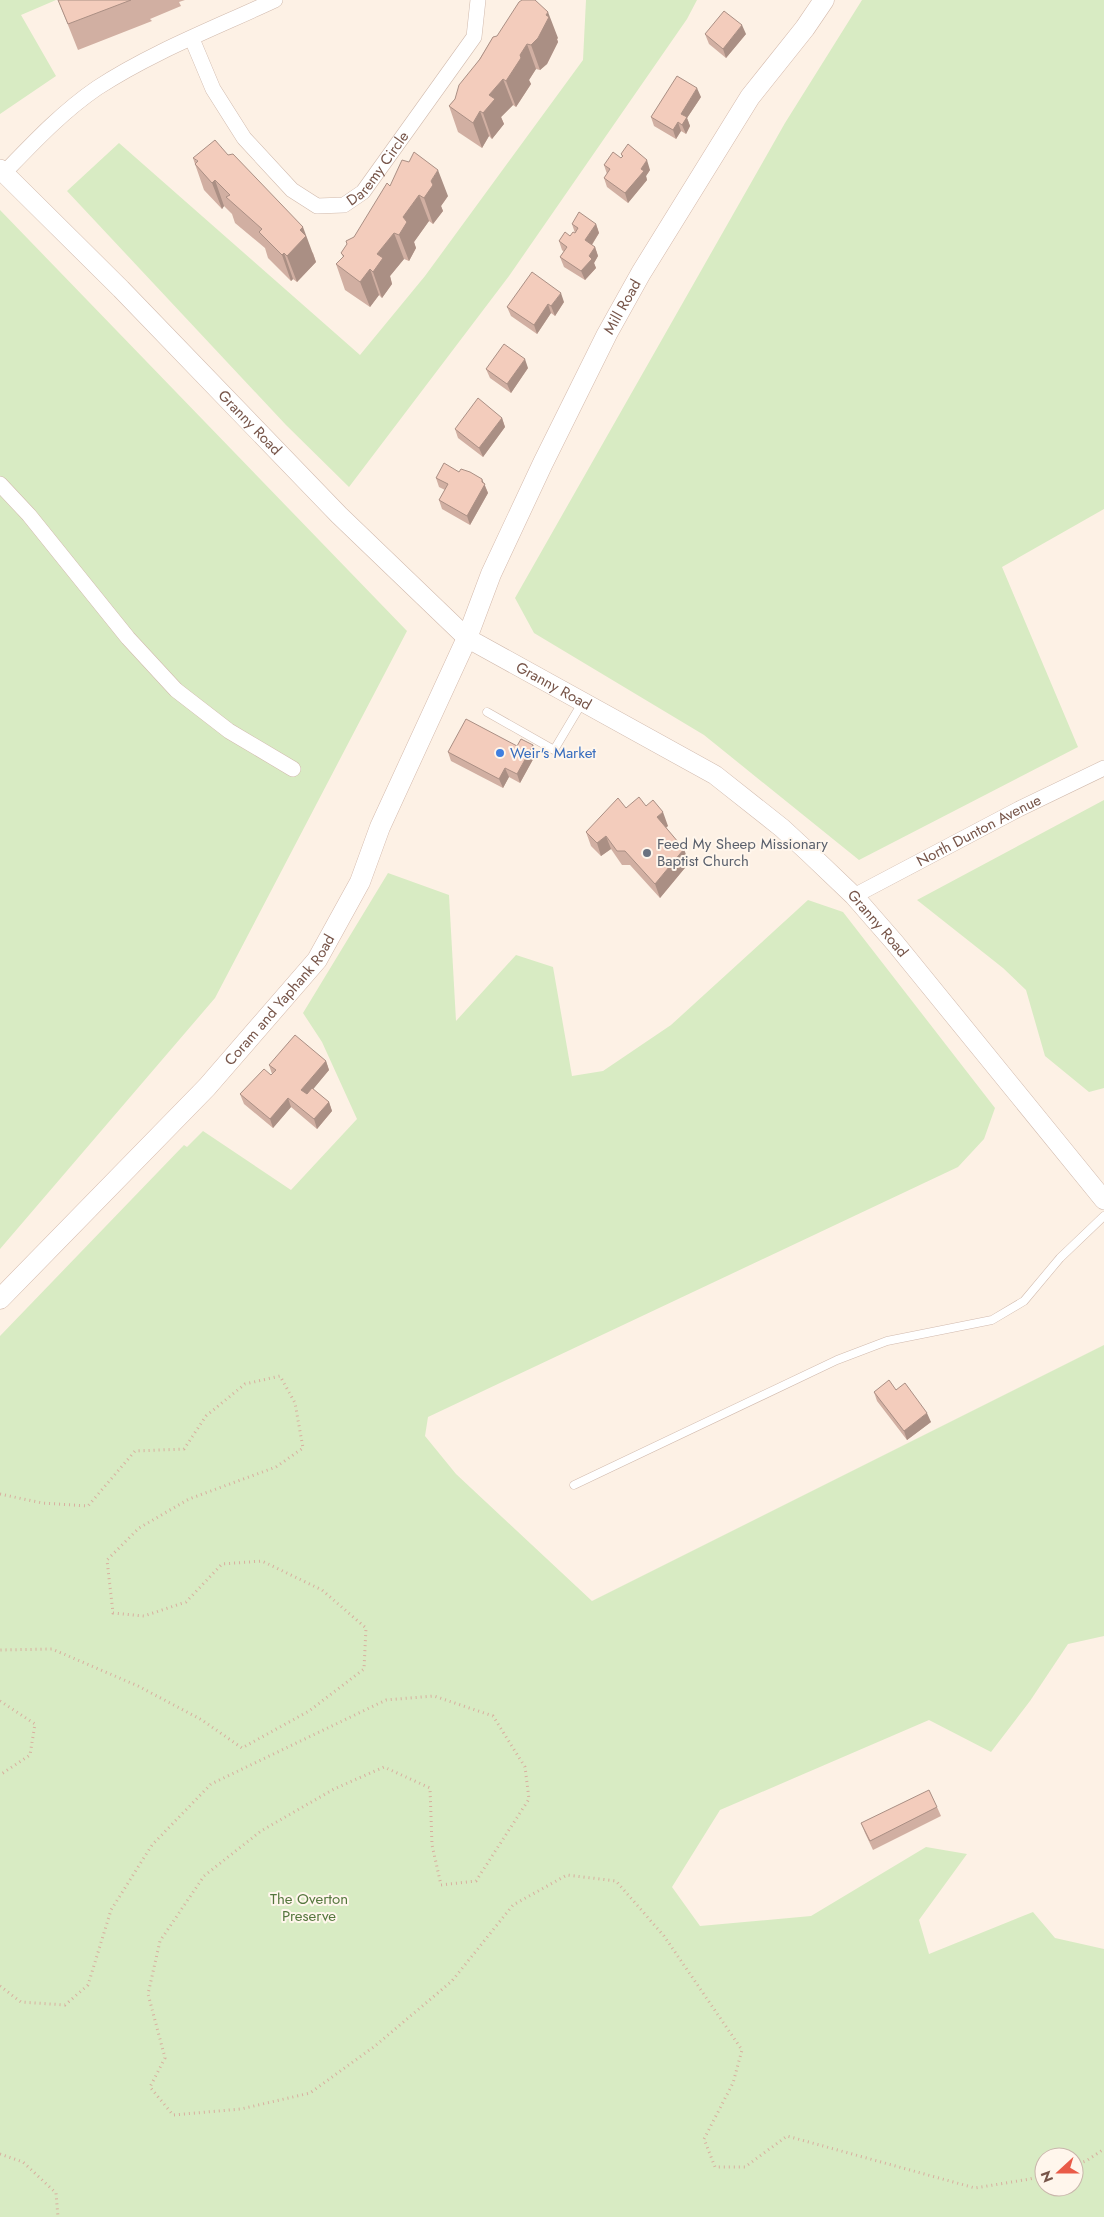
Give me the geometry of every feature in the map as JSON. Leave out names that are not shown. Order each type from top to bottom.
[{"type":"main road","name":"Mill Road","points":[[467,638],[491,574],[543,463],[631,290],[750,97],[805,28],[824,0]]},
{"type":"main road","name":"Coram and Yaphank Road","points":[[0,1299],[200,1094],[317,960],[360,882],[380,827],[467,638]]},
{"type":"street","points":[[2,171],[52,124],[96,89],[143,60],[275,0]]},
{"type":"street","name":"Daremy Circle","points":[[192,38],[213,90],[244,138],[292,190],[317,206],[344,205],[363,192],[474,37],[478,0]]},
{"type":"street","name":"Granny Road","points":[[2,171],[121,289],[339,515],[467,638],[715,775],[782,828],[854,896],[1004,1074],[1047,1132],[1104,1200]]},
{"type":"street","points":[[0,484],[29,515],[128,638],[176,690],[229,730],[293,768]]},
{"type":"street","name":"North Dunton Avenue","points":[[854,896],[1019,809],[1104,768]]},
{"type":"lane","points":[[486,712],[554,750],[582,703]]},
{"type":"lane","points":[[574,1485],[837,1360],[887,1341],[992,1320],[1024,1301],[1060,1258],[1104,1216]]},
{"type":"path","points":[[0,1494],[42,1503],[88,1506],[135,1451],[184,1449],[206,1416],[244,1384],[280,1376],[295,1403],[303,1448],[276,1467],[189,1499],[139,1528],[107,1560],[114,1613],[144,1616],[186,1602],[222,1564],[262,1561],[322,1590],[366,1628],[364,1668],[309,1711],[242,1748],[202,1720],[138,1686],[52,1648],[0,1650]]},
{"type":"path","points":[[0,1986],[21,2002],[65,2005],[88,1985],[111,1910],[152,1845],[211,1784],[386,1700],[434,1696],[493,1716],[524,1767],[529,1799],[476,1881],[441,1885],[432,1845],[430,1788],[384,1767],[334,1789],[261,1831],[204,1876],[160,1941],[148,1994],[165,2058],[150,2087],[173,2115],[241,2109],[310,2093],[374,2046],[452,1981],[513,1905],[567,1875],[616,1881],[664,1936],[742,2050],[733,2083],[704,2139],[715,2167],[745,2168],[787,2136],[975,2188],[1034,2178]]},
{"type":"path","points":[[0,1701],[35,1724],[30,1755],[0,1775]]},
{"type":"path","points":[[1084,2162],[1104,2148]]},
{"type":"path","points":[[0,2154],[23,2162],[56,2192],[58,2217]]},
{"type":"green space","points":[[0,0],[56,0],[21,15],[56,76],[0,114]]},
{"type":"green space","points":[[586,0],[697,0],[687,19],[509,276],[349,487],[286,425],[67,191],[119,143],[360,355],[425,276],[583,60]]},
{"type":"green space","points":[[862,0],[1104,0],[1104,509],[1002,567],[1078,747],[859,860],[704,735],[534,633],[515,598],[785,123]]},
{"type":"green space","points":[[0,210],[407,631],[215,998],[0,1249]]},
{"type":"green space","points":[[1104,800],[1104,1088],[1089,1092],[1045,1056],[1026,990],[1003,968],[917,900]]},
{"type":"green space","name":"The Overton Preserve","points":[[388,873],[449,895],[456,1021],[516,955],[553,967],[572,1076],[603,1071],[671,1025],[808,900],[843,912],[995,1108],[984,1139],[958,1167],[428,1417],[425,1436],[456,1474],[592,1601],[1104,1345],[1104,1636],[1068,1644],[1030,1701],[991,1752],[929,1720],[720,1810],[672,1887],[700,1926],[811,1916],[926,1847],[967,1854],[919,1920],[929,1954],[1033,1912],[1055,1938],[1104,1949],[1104,2217],[0,2217],[0,1336],[184,1145],[187,1147],[203,1131],[291,1190],[357,1119],[322,1042],[303,1013]]},
{"type":"building","points":[[58,0],[131,0],[68,24]]},
{"type":"building","points":[[522,0],[535,0],[548,12],[546,15],[549,17],[538,38],[531,45],[527,44],[520,55],[521,58],[506,81],[503,79],[489,95],[495,99],[483,113],[480,111],[473,123],[449,106],[455,99],[459,85]]},
{"type":"building","points":[[724,11],[742,25],[723,49],[705,34]]},
{"type":"building","points":[[677,76],[697,88],[681,114],[687,117],[682,125],[678,122],[673,130],[651,117]]},
{"type":"building","points":[[215,140],[228,155],[233,154],[303,227],[300,230],[306,236],[287,256],[284,253],[282,255],[259,232],[262,229],[226,197],[230,195],[215,180],[212,183],[195,164],[198,161],[193,158]]},
{"type":"building","points":[[628,144],[647,160],[641,169],[644,171],[625,193],[604,178],[610,169],[604,165],[613,152],[621,158],[623,156],[621,154]]},
{"type":"building","points":[[414,152],[438,170],[431,181],[433,185],[424,198],[419,195],[403,217],[407,222],[399,235],[394,233],[377,254],[383,258],[373,272],[370,269],[360,282],[336,264],[344,256],[341,253],[347,244],[346,241],[354,237],[387,183],[390,186],[402,160],[409,162]]},
{"type":"building","points":[[579,212],[596,224],[585,240],[595,247],[589,256],[592,259],[581,271],[560,257],[567,247],[559,241],[565,232],[570,236],[573,232],[575,233],[578,228],[572,224]]},
{"type":"building","points":[[532,272],[561,293],[551,306],[548,304],[534,325],[507,307]]},
{"type":"building","points":[[504,344],[525,359],[507,384],[486,369]]},
{"type":"building","points":[[478,398],[502,418],[479,448],[455,429]]},
{"type":"building","points":[[444,463],[459,472],[461,469],[470,472],[482,479],[482,482],[485,484],[467,516],[439,500],[448,484],[436,478]]},
{"type":"building","points":[[466,719],[517,746],[521,739],[533,745],[517,774],[505,768],[499,779],[448,752]]},
{"type":"building","name":"Feed My Sheep Missionary Baptist Church","points":[[639,797],[646,806],[653,800],[663,812],[657,817],[684,849],[655,884],[625,851],[617,851],[606,836],[597,843],[586,832],[618,798],[626,808]]},
{"type":"building","points":[[295,1035],[326,1061],[301,1090],[307,1094],[312,1088],[329,1102],[314,1119],[288,1098],[270,1119],[240,1094],[264,1069],[271,1075],[276,1070],[269,1065]]},
{"type":"building","points":[[889,1380],[896,1390],[905,1383],[927,1413],[904,1431],[874,1392]]},
{"type":"building","points":[[929,1790],[937,1807],[870,1841],[861,1823]]},
{"type":"place","name":"Weir's Market","points":[[500,753]]},
{"type":"place","name":"Feed My Sheep Missionary Baptist Church","points":[[647,853]]}]
